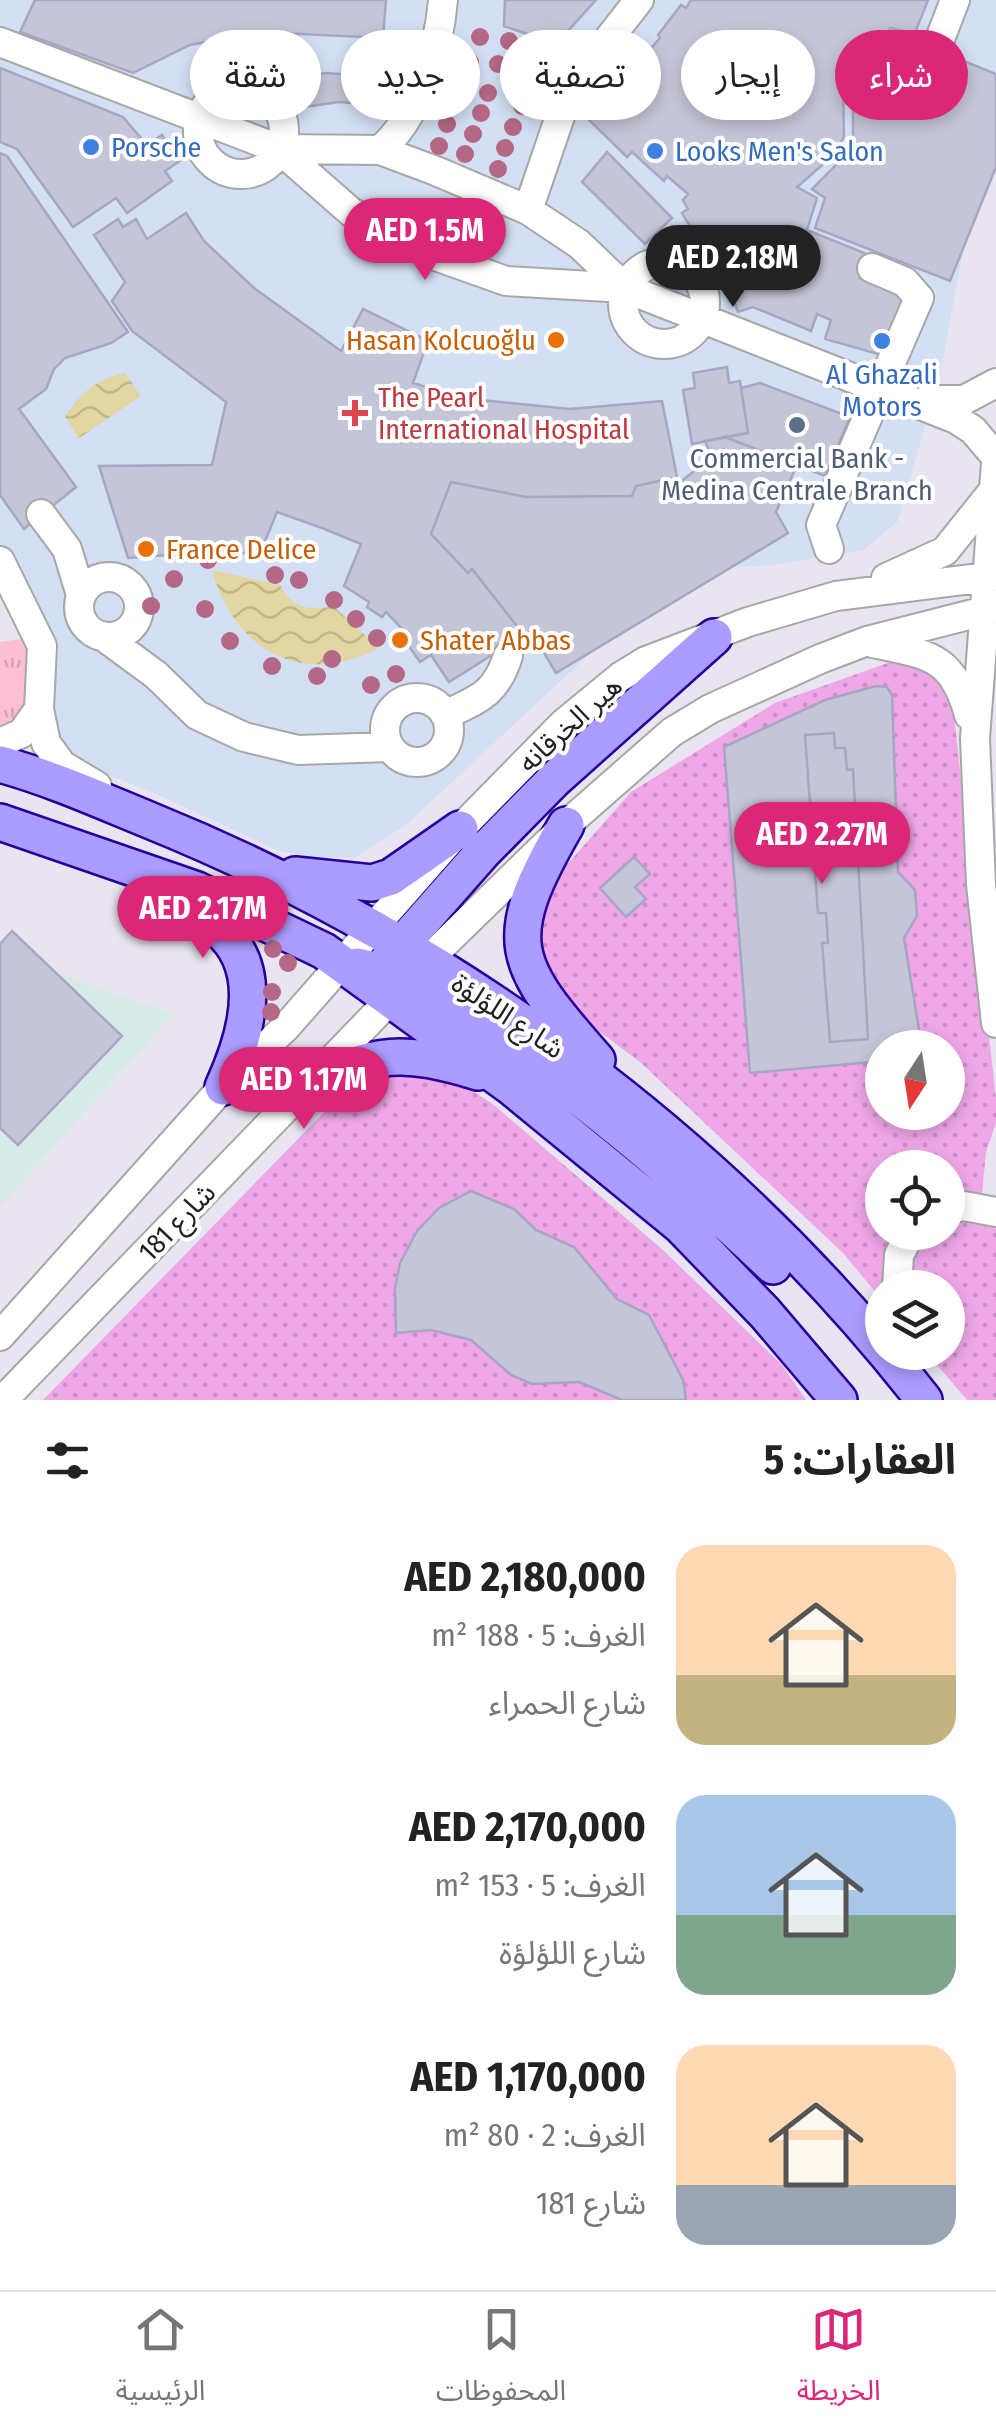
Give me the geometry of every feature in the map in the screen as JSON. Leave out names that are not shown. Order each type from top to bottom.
[{"type":"main road","points":[[385,962],[555,780],[714,638]]},
{"type":"main road","name":"شارع اللؤلؤة","points":[[0,764],[119,808],[260,869],[385,962],[634,1102],[865,1324]]},
{"type":"main road","points":[[0,797],[202,873],[385,962],[597,1109],[684,1182],[841,1328],[865,1340]]},
{"type":"main road","name":"شارع اللؤلؤة","points":[[0,822],[127,863],[244,912],[385,962],[510,1086],[681,1226],[764,1313],[838,1400]]},
{"type":"main road","points":[[566,825],[527,900],[522,915],[523,950],[552,1010],[634,1102]]},
{"type":"main road","points":[[260,869],[372,883],[391,877],[460,829]]},
{"type":"main road","points":[[127,863],[218,929],[239,956],[248,1008],[245,1040],[223,1088]]},
{"type":"main road","points":[[308,1087],[350,1064],[390,1054],[452,1064],[510,1086]]},
{"type":"main road","name":"شارع اللؤلؤة","points":[[905,1370],[922,1398]]},
{"type":"street","points":[[380,150],[408,119],[431,54],[443,0]]},
{"type":"street","points":[[528,210],[569,90],[639,0]]},
{"type":"street","points":[[943,30],[955,0]]},
{"type":"street","points":[[0,42],[190,113]]},
{"type":"street","points":[[200,120],[202,150],[221,169],[237,174],[254,171],[280,149],[380,150],[528,210],[558,230],[625,288],[956,420],[972,430],[995,470],[989,609],[975,738],[982,897],[996,1024]]},
{"type":"street","points":[[208,120],[280,149],[362,220],[404,243],[506,281],[625,288],[650,264],[685,267],[701,285],[701,320],[678,341],[648,341],[626,319],[625,288]]},
{"type":"street","points":[[280,149],[282,120]]},
{"type":"street","points":[[333,196],[330,168],[346,150]]},
{"type":"street","points":[[542,285],[559,275],[564,262],[558,230]]},
{"type":"street","points":[[829,549],[821,525],[918,298],[905,282],[872,268]]},
{"type":"street","points":[[881,390],[952,402],[996,383]]},
{"type":"street","points":[[836,596],[916,567],[945,550],[995,470]]},
{"type":"street","points":[[41,514],[67,550],[94,630],[156,674],[197,715],[244,738],[298,750],[352,747],[388,735]]},
{"type":"street","points":[[67,550],[107,577],[133,588],[156,674]]},
{"type":"street","points":[[0,561],[42,646],[39,708],[46,743],[56,758],[95,784],[119,808]]},
{"type":"street","name":"هير الخرقانه","points":[[385,962],[460,829],[564,723],[646,660],[714,638],[748,622],[836,596],[990,576]]},
{"type":"street","points":[[81,595],[92,582],[107,577]]},
{"type":"street","points":[[385,962],[566,825],[647,752],[710,709],[775,677],[867,641],[989,609]]},
{"type":"street","points":[[42,646],[94,630],[128,630],[138,617]]},
{"type":"street","points":[[867,641],[935,658],[946,665],[965,700],[975,738]]},
{"type":"street","points":[[445,714],[501,680],[508,656]]},
{"type":"street","points":[[418,698],[438,706],[449,725],[445,746],[428,760],[406,761],[388,735],[397,705],[418,698]]},
{"type":"street","points":[[0,743],[22,733],[39,708]]},
{"type":"street","name":"شارع 181","points":[[3,1400],[308,1087],[385,962]]},
{"type":"street","name":"شارع 181","points":[[0,1336],[223,1088],[286,1027],[385,962]]},
{"type":"street","points":[[965,1206],[996,1212]]},
{"type":"shaded area","points":[[0,0],[996,0],[996,144],[965,241],[940,374],[898,521],[864,550],[773,565],[710,568],[622,624],[406,825],[356,857],[310,858],[274,849],[159,795],[51,752],[38,653],[0,571]]},
{"type":"shaded area","points":[[899,659],[937,669],[953,706],[996,1099],[996,1123],[986,1152],[982,1194],[996,1226],[996,1400],[967,1400],[941,1370],[965,1370],[965,1270],[865,1270],[865,1280],[843,1253],[640,1062],[585,1021],[544,977],[532,935],[542,893],[631,792],[775,703]]},
{"type":"shaded area","points":[[0,953],[173,1014],[0,1207]]},
{"type":"shaded area","points":[[403,1070],[457,1081],[494,1105],[663,1250],[782,1365],[806,1400],[43,1400],[339,1097],[371,1076]]},
{"type":"green space","points":[[22,639],[30,663],[31,687],[18,735],[0,729],[0,642]]},
{"type":"water","points":[[125,373],[141,396],[79,438],[65,417],[71,408],[98,383]]},
{"type":"water","points":[[212,570],[280,585],[302,606],[333,606],[379,648],[324,664],[298,662],[275,654],[254,641],[237,622],[222,598]]},
{"type":"building","points":[[35,0],[386,0],[384,30],[341,30],[341,36],[321,35],[321,30],[190,30],[190,45],[133,73],[20,32]]},
{"type":"building","points":[[505,0],[596,0],[569,30],[516,30],[504,26]]},
{"type":"building","points":[[691,0],[928,0],[916,30],[835,30],[835,120],[844,120],[844,136],[836,153],[797,187],[817,198],[807,230],[869,255],[860,278],[914,302],[892,358],[825,339],[831,320],[817,314],[811,331],[753,307],[738,312],[722,271],[734,267],[715,239],[702,244],[686,220],[682,213],[688,209],[683,200],[688,194],[667,176],[664,181],[632,152],[627,157],[589,120],[661,120],[661,31],[681,5],[686,8]]},
{"type":"building","points":[[968,63],[996,74],[996,167],[950,281],[815,228],[825,198],[812,189],[845,156],[853,139],[853,120],[968,120]]},
{"type":"building","name":"Porsche","points":[[0,68],[123,117],[147,145],[162,135],[180,161],[165,171],[172,181],[127,213],[116,198],[73,227],[17,149],[0,142]]},
{"type":"building","points":[[321,74],[341,74],[341,102],[321,105]]},
{"type":"building","points":[[607,152],[672,218],[645,244],[582,182]]},
{"type":"building","points":[[0,153],[7,156],[128,332],[111,343],[65,358],[54,369],[46,389],[19,409],[76,487],[24,529],[0,495]]},
{"type":"building","points":[[186,213],[204,241],[254,288],[341,351],[363,309],[428,341],[413,383],[462,398],[570,409],[662,401],[677,477],[636,486],[632,496],[526,497],[451,482],[431,534],[468,573],[472,569],[524,635],[449,682],[431,655],[420,662],[399,632],[402,629],[386,612],[382,617],[367,607],[369,602],[344,586],[361,544],[322,528],[277,512],[259,556],[225,549],[223,555],[204,555],[204,548],[181,547],[181,554],[128,558],[99,466],[212,465],[226,402],[132,331],[112,301],[125,282],[94,235],[118,219],[123,227],[136,219],[147,239]]},
{"type":"building","name":"Commercial Bank - Medina Centrale Branch","points":[[727,367],[729,383],[740,381],[748,433],[692,444],[683,390],[695,388],[693,373]]},
{"type":"building","name":"Commercial Bank - Medina Centrale Branch","points":[[760,383],[850,417],[825,476],[725,437],[748,433],[741,388]]},
{"type":"building","points":[[725,437],[797,465],[776,512],[788,533],[556,673],[531,631],[524,635],[472,569],[468,573],[431,534],[451,482],[526,497],[632,496],[636,486],[677,477],[679,483],[712,457],[705,441]]},
{"type":"building","points":[[876,686],[887,687],[892,695],[898,872],[915,890],[917,916],[904,938],[919,1030],[865,1030],[865,1063],[750,1073],[724,747],[825,700]]},
{"type":"building","points":[[834,733],[835,748],[845,748],[847,770],[853,769],[865,1039],[830,1042],[822,943],[828,943],[826,913],[818,913],[805,735]]},
{"type":"building","points":[[634,857],[650,874],[635,887],[646,899],[626,917],[600,888]]},
{"type":"building","points":[[12,931],[122,1036],[18,1145],[0,1128],[0,944]]},
{"type":"building","points":[[471,1191],[514,1209],[536,1230],[574,1247],[617,1299],[649,1315],[683,1380],[686,1400],[622,1400],[579,1382],[532,1384],[511,1375],[471,1340],[431,1330],[396,1333],[395,1288],[400,1263],[417,1231],[439,1208]]},
{"type":"place","name":"Porsche","points":[[91,147]]},
{"type":"place","name":"Looks Men's Salon","points":[[655,151]]},
{"type":"place","name":"Hasan Kolcuoğlu","points":[[556,340]]},
{"type":"place","name":"Al Ghazali Motors","points":[[882,341]]},
{"type":"place","name":"The Pearl International Hospital","points":[[355,413]]},
{"type":"place","name":"Commercial Bank - Medina Centrale Branch","points":[[797,425]]},
{"type":"place","name":"France Delice","points":[[146,549]]},
{"type":"place","name":"Shater Abbas","points":[[400,640]]}]
